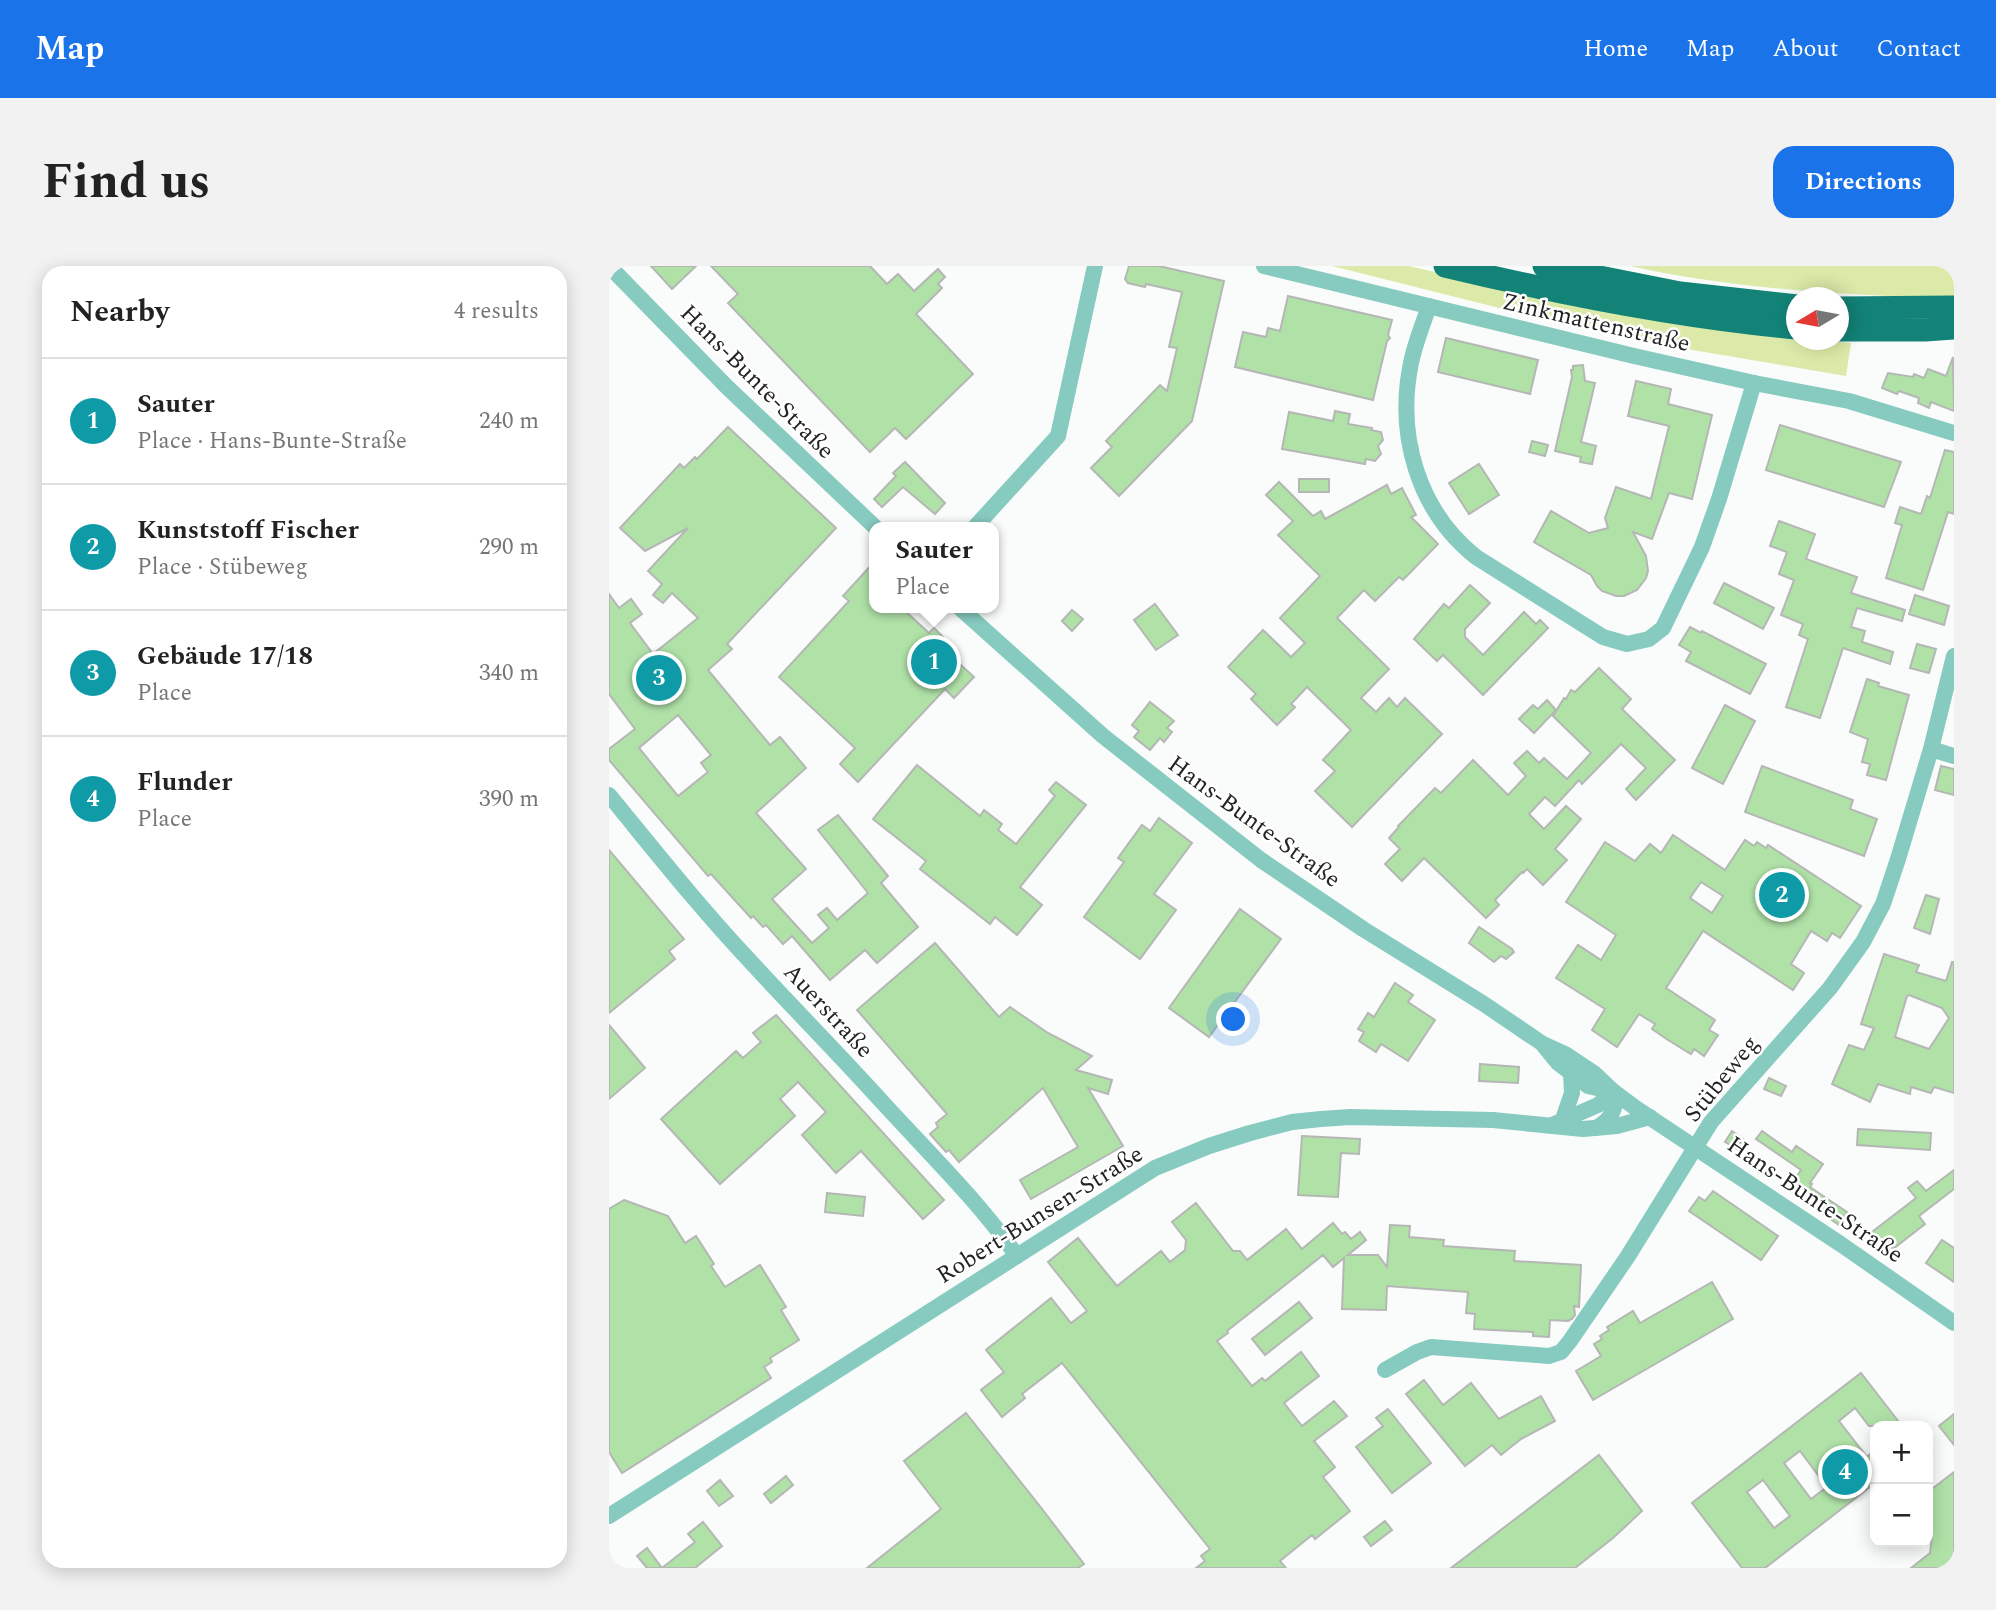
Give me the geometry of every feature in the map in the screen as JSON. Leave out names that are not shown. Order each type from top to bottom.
[{"type":"highway","points":[[1445,266],[1593,299],[1726,321],[1786,327]]},
{"type":"highway","points":[[1544,266],[1680,293],[1786,305]]},
{"type":"highway","points":[[1849,308],[1954,307]]},
{"type":"highway","points":[[1849,330],[1954,328]]},
{"type":"street","name":"Hans-Bunte-Straße","points":[[609,266],[727,387],[870,522]]},
{"type":"street","points":[[980,522],[1058,436],[1095,266]]},
{"type":"street","name":"Zinkmattenstraße","points":[[1264,266],[1634,356],[1849,401],[1954,433]]},
{"type":"street","points":[[1429,306],[1411,361],[1406,408],[1411,454],[1417,476],[1443,525],[1460,545],[1476,557],[1603,637],[1627,644],[1649,639],[1664,628],[1702,547],[1753,383]]},
{"type":"street","name":"Hans-Bunte-Straße","points":[[966,613],[1103,736],[1261,860],[1363,929],[1543,1044],[1585,1067],[1616,1094],[1954,1323]]},
{"type":"street","name":"Stübeweg","points":[[1385,1370],[1431,1347],[1549,1356],[1561,1352],[1628,1256],[1711,1122],[1830,988],[1863,942],[1883,904],[1895,870],[1931,749],[1954,656]]},
{"type":"street","points":[[1931,749],[1954,756]]},
{"type":"street","name":"Auerstraße","points":[[609,795],[661,860],[748,960],[972,1200],[1017,1256]]},
{"type":"street","name":"Hans-Bunte-Straße","points":[[1543,1044],[1558,1063],[1588,1086],[1616,1094]]},
{"type":"street","points":[[1556,1123],[1571,1093],[1571,1073]]},
{"type":"street","points":[[1596,1128],[1612,1114],[1616,1094]]},
{"type":"street","name":"Robert-Bunsen-Straße","points":[[1556,1123],[1616,1094]]},
{"type":"street","name":"Robert-Bunsen-Straße","points":[[609,1516],[1155,1168],[1209,1146],[1292,1122],[1361,1117],[1556,1123],[1583,1129],[1617,1126],[1650,1117]]},
{"type":"green space","points":[[1332,266],[1409,266],[1533,295],[1786,334],[1786,350],[1849,350],[1851,343],[1846,376],[1675,347],[1519,313]]},
{"type":"green space","points":[[1631,266],[1954,266],[1954,297],[1849,294],[1849,287],[1786,289],[1657,272]]},
{"type":"building","points":[[651,266],[696,266],[672,289]]},
{"type":"building","points":[[711,266],[870,266],[887,284],[898,274],[914,291],[938,269],[945,277],[938,284],[942,288],[916,314],[973,374],[906,439],[895,428],[870,452],[728,303],[738,294]]},
{"type":"building","points":[[1129,266],[1159,266],[1224,281],[1192,421],[1119,496],[1091,468],[1112,447],[1106,441],[1160,385],[1167,391],[1177,348],[1169,347],[1182,292],[1128,283],[1125,279]]},
{"type":"building","points":[[1288,296],[1392,320],[1388,335],[1390,338],[1373,400],[1235,367],[1243,332],[1266,337],[1268,328],[1280,331]]},
{"type":"building","points":[[1446,338],[1538,360],[1530,394],[1438,372]]},
{"type":"building","points":[[1953,357],[1954,411],[1931,402],[1929,408],[1918,403],[1919,398],[1882,388],[1888,373],[1913,377],[1914,374],[1924,378],[1928,369],[1946,376]]},
{"type":"building","points":[[1583,365],[1585,381],[1595,383],[1581,442],[1596,446],[1592,464],[1580,462],[1581,457],[1555,451],[1572,377],[1571,370],[1573,366]]},
{"type":"building","points":[[1636,381],[1671,389],[1668,404],[1712,415],[1692,499],[1669,493],[1652,539],[1633,532],[1646,556],[1648,571],[1637,590],[1624,596],[1616,596],[1602,591],[1591,575],[1534,542],[1551,511],[1589,533],[1608,528],[1605,518],[1616,487],[1651,499],[1669,426],[1628,416]]},
{"type":"building","points":[[1335,411],[1350,414],[1348,424],[1381,432],[1383,440],[1378,446],[1381,454],[1375,461],[1366,459],[1365,464],[1282,449],[1289,412],[1333,421]]},
{"type":"building","points":[[1780,425],[1901,462],[1884,507],[1766,470]]},
{"type":"building","points":[[728,427],[836,528],[727,644],[732,649],[708,670],[770,745],[780,737],[806,768],[756,813],[806,869],[772,899],[812,943],[829,928],[818,915],[827,908],[837,920],[868,893],[818,830],[838,815],[888,876],[881,883],[918,927],[877,963],[865,950],[830,980],[792,936],[783,944],[766,925],[763,927],[753,916],[751,918],[711,874],[708,876],[609,760],[609,749],[635,729],[609,694],[609,594],[619,608],[631,599],[642,614],[630,623],[653,654],[698,618],[672,593],[663,603],[653,595],[662,584],[648,571],[688,528],[645,551],[620,528],[680,464],[684,468],[695,457],[697,459]],"holes":[[[678,715],[711,755],[701,763],[708,772],[678,796],[639,748]]]},
{"type":"building","points":[[1532,441],[1548,445],[1545,456],[1529,452]]},
{"type":"building","points":[[1945,450],[1954,452],[1954,514],[1948,512],[1923,590],[1886,578],[1902,525],[1895,523],[1900,507],[1921,514],[1927,496],[1930,498]]},
{"type":"building","points":[[905,462],[945,503],[935,514],[903,487],[882,507],[874,499],[896,476],[893,473]]},
{"type":"building","points":[[1479,464],[1499,495],[1469,514],[1449,483]]},
{"type":"building","points":[[1299,479],[1329,479],[1329,492],[1299,492]]},
{"type":"building","points":[[1279,482],[1313,516],[1321,511],[1325,519],[1387,485],[1391,494],[1402,488],[1416,515],[1411,517],[1438,544],[1403,580],[1399,577],[1375,601],[1364,590],[1337,618],[1389,669],[1361,698],[1376,712],[1389,698],[1397,707],[1405,698],[1442,734],[1352,827],[1315,791],[1335,771],[1323,760],[1351,730],[1307,687],[1291,704],[1295,707],[1277,725],[1251,699],[1256,694],[1228,667],[1263,630],[1291,657],[1305,643],[1280,618],[1320,576],[1278,535],[1293,521],[1266,495]]},
{"type":"building","points":[[1779,521],[1815,534],[1806,559],[1857,577],[1851,593],[1905,610],[1902,621],[1857,608],[1851,627],[1865,631],[1862,642],[1893,652],[1890,664],[1843,648],[1820,718],[1786,707],[1808,639],[1799,635],[1803,624],[1781,615],[1794,580],[1779,574],[1787,552],[1770,546]]},
{"type":"building","points":[[869,567],[869,613],[907,613],[929,633],[934,628],[944,638],[938,644],[974,677],[954,698],[945,689],[858,782],[840,764],[855,748],[779,677],[849,601],[843,596]]},
{"type":"building","points":[[1724,583],[1774,608],[1763,629],[1714,603]]},
{"type":"building","points":[[1470,585],[1490,603],[1465,629],[1465,637],[1483,655],[1524,612],[1536,624],[1540,620],[1548,628],[1483,695],[1443,655],[1437,661],[1414,639],[1444,604],[1449,608]]},
{"type":"building","points":[[1915,595],[1949,606],[1944,625],[1909,614]]},
{"type":"building","points":[[1155,604],[1178,635],[1156,650],[1134,620]]},
{"type":"building","points":[[1072,610],[1083,619],[1072,631],[1062,621]]},
{"type":"building","points":[[1690,627],[1766,664],[1750,694],[1686,661],[1691,652],[1679,645]]},
{"type":"building","points":[[1917,644],[1936,649],[1929,673],[1910,668]]},
{"type":"building","points":[[1599,668],[1631,699],[1622,709],[1675,760],[1636,800],[1626,789],[1646,768],[1621,744],[1582,784],[1579,780],[1555,806],[1545,797],[1529,814],[1544,829],[1566,806],[1581,819],[1555,849],[1567,860],[1543,885],[1527,869],[1522,872],[1495,900],[1499,905],[1486,918],[1424,858],[1402,881],[1385,864],[1400,849],[1389,838],[1398,826],[1435,788],[1441,793],[1473,760],[1508,795],[1526,776],[1514,763],[1527,751],[1539,763],[1544,758],[1567,779],[1591,753],[1553,716],[1571,690],[1575,692]]},
{"type":"building","points":[[1867,679],[1879,683],[1878,686],[1909,695],[1886,780],[1867,775],[1870,764],[1862,762],[1868,739],[1850,732]]},
{"type":"building","points":[[1547,700],[1556,710],[1534,733],[1519,719],[1533,705],[1538,709]]},
{"type":"building","points":[[1150,702],[1174,721],[1167,728],[1172,732],[1164,742],[1160,738],[1150,750],[1134,737],[1139,731],[1132,725]]},
{"type":"building","points":[[1725,705],[1755,721],[1723,784],[1692,768]]},
{"type":"building","points":[[917,765],[980,816],[984,810],[1002,824],[998,830],[1016,844],[1055,796],[1049,790],[1056,782],[1086,805],[1020,887],[1042,905],[1017,935],[995,917],[990,924],[920,869],[926,861],[873,819]]},
{"type":"building","points":[[1762,766],[1853,800],[1850,809],[1877,819],[1864,856],[1745,812]]},
{"type":"building","points":[[1941,766],[1954,769],[1954,795],[1935,790]]},
{"type":"building","points":[[1159,818],[1192,843],[1154,894],[1176,910],[1140,959],[1084,917],[1124,862],[1118,858],[1142,825],[1150,831]]},
{"type":"building","points":[[1673,835],[1725,870],[1745,840],[1754,846],[1757,842],[1766,848],[1768,845],[1861,906],[1840,938],[1832,933],[1827,941],[1811,931],[1791,964],[1804,973],[1793,990],[1703,931],[1666,988],[1715,1020],[1709,1030],[1718,1035],[1704,1056],[1694,1049],[1691,1054],[1668,1040],[1652,1029],[1655,1024],[1639,1014],[1617,1047],[1592,1030],[1605,1009],[1556,978],[1578,945],[1601,960],[1616,935],[1566,902],[1605,842],[1635,861],[1650,844],[1661,853]],"holes":[[[1701,882],[1723,896],[1712,913],[1690,898]]]},
{"type":"building","points":[[609,850],[684,939],[669,951],[675,959],[609,1013]]},
{"type":"building","points":[[1926,895],[1939,899],[1930,934],[1914,928]]},
{"type":"building","points":[[1240,909],[1281,939],[1209,1037],[1169,1008]]},
{"type":"building","points":[[1479,927],[1514,952],[1506,959],[1501,956],[1494,962],[1469,943]]},
{"type":"building","points":[[935,943],[999,1017],[1010,1007],[1048,1033],[1092,1056],[1076,1070],[1112,1080],[1108,1094],[1088,1088],[1123,1146],[1031,1199],[1020,1180],[1078,1147],[1043,1088],[959,1162],[949,1150],[946,1152],[930,1134],[938,1127],[936,1123],[947,1114],[857,1010]]},
{"type":"building","points":[[1884,954],[1919,965],[1916,972],[1946,981],[1954,962],[1954,1093],[1934,1087],[1931,1093],[1911,1087],[1910,1094],[1878,1084],[1870,1102],[1832,1084],[1849,1045],[1864,1050],[1874,1028],[1861,1024]],"holes":[[[1907,996],[1942,1008],[1949,1018],[1929,1049],[1895,1037]]]},
{"type":"building","points":[[1395,983],[1413,995],[1408,1002],[1435,1020],[1408,1061],[1381,1044],[1376,1052],[1359,1041],[1364,1032],[1358,1029],[1368,1013],[1374,1017]]},
{"type":"building","points":[[776,1015],[944,1200],[923,1219],[861,1151],[836,1173],[802,1135],[826,1112],[798,1082],[780,1099],[795,1116],[720,1184],[661,1119],[736,1051],[743,1058],[761,1042],[753,1033]]},
{"type":"building","points":[[609,1025],[645,1068],[609,1099]]},
{"type":"building","points":[[1480,1064],[1519,1067],[1518,1083],[1479,1081]]},
{"type":"building","points":[[1769,1078],[1786,1086],[1781,1096],[1764,1089]]},
{"type":"building","points":[[1858,1129],[1931,1133],[1930,1150],[1857,1145]]},
{"type":"building","points":[[1732,1131],[1743,1139],[1737,1149],[1725,1142]]},
{"type":"building","points":[[1762,1131],[1792,1152],[1796,1146],[1823,1164],[1810,1187],[1847,1212],[1839,1225],[1788,1189],[1801,1170],[1756,1139]]},
{"type":"building","points":[[1302,1136],[1360,1139],[1359,1154],[1341,1153],[1338,1197],[1298,1195]]},
{"type":"building","points":[[1954,1170],[1954,1189],[1919,1216],[1925,1224],[1893,1249],[1889,1243],[1879,1242],[1872,1232],[1916,1198],[1908,1188],[1917,1181],[1926,1191]]},
{"type":"building","points":[[1713,1191],[1778,1236],[1761,1260],[1689,1211],[1699,1197],[1705,1201]]},
{"type":"building","points":[[827,1193],[865,1197],[863,1216],[825,1212]]},
{"type":"building","points":[[624,1200],[668,1216],[685,1243],[696,1236],[725,1287],[760,1265],[786,1307],[781,1310],[799,1340],[770,1358],[772,1362],[764,1367],[771,1378],[622,1473],[609,1452],[609,1209]]},
{"type":"building","points":[[1196,1203],[1233,1251],[1240,1251],[1247,1260],[1286,1229],[1302,1249],[1333,1223],[1342,1234],[1345,1232],[1351,1239],[1360,1232],[1366,1240],[1348,1255],[1378,1255],[1387,1267],[1390,1225],[1410,1226],[1409,1237],[1444,1240],[1443,1246],[1515,1251],[1514,1261],[1581,1265],[1579,1307],[1574,1306],[1575,1315],[1568,1321],[1550,1320],[1549,1337],[1533,1336],[1533,1332],[1474,1329],[1475,1314],[1466,1313],[1468,1292],[1387,1286],[1386,1310],[1342,1309],[1344,1258],[1333,1267],[1323,1255],[1217,1341],[1252,1386],[1262,1378],[1265,1381],[1301,1352],[1319,1376],[1284,1403],[1302,1426],[1334,1401],[1347,1416],[1314,1441],[1335,1467],[1323,1477],[1350,1511],[1315,1539],[1312,1535],[1280,1561],[1286,1568],[1196,1568],[1205,1561],[1201,1556],[1210,1549],[1062,1363],[1022,1394],[1025,1398],[1002,1417],[981,1390],[1004,1372],[986,1350],[1051,1298],[1071,1323],[1087,1311],[1048,1262],[1078,1238],[1117,1286],[1161,1251],[1170,1262],[1185,1250],[1186,1240],[1172,1222]]},
{"type":"building","points":[[1942,1240],[1954,1248],[1954,1282],[1926,1263]]},
{"type":"building","points":[[1712,1282],[1733,1319],[1593,1400],[1576,1371],[1601,1356],[1594,1344],[1609,1330],[1607,1327],[1633,1311],[1640,1323]]},
{"type":"building","points":[[1299,1302],[1312,1318],[1265,1355],[1252,1339]]},
{"type":"building","points":[[1861,1373],[1898,1421],[1870,1421],[1869,1426],[1855,1408],[1839,1421],[1867,1457],[1870,1454],[1870,1487],[1765,1568],[1742,1568],[1692,1503]],"holes":[[[1800,1451],[1827,1487],[1811,1499],[1784,1463]],[[1763,1480],[1790,1516],[1774,1528],[1747,1492]]]},
{"type":"building","points":[[1424,1380],[1443,1405],[1471,1383],[1499,1419],[1541,1396],[1555,1421],[1521,1439],[1501,1455],[1492,1445],[1465,1466],[1406,1394]]},
{"type":"building","points":[[1388,1409],[1431,1463],[1392,1493],[1356,1447],[1383,1426],[1376,1418]]},
{"type":"building","points":[[966,1413],[1084,1564],[1078,1568],[867,1568],[941,1509],[904,1461]]},
{"type":"building","points":[[1954,1414],[1954,1445],[1939,1426]]},
{"type":"building","points":[[1599,1455],[1642,1511],[1575,1568],[1451,1568]]},
{"type":"building","points":[[1954,1472],[1954,1568],[1911,1568],[1930,1553],[1933,1547],[1933,1488]]},
{"type":"building","points":[[786,1476],[793,1485],[771,1503],[764,1494]]},
{"type":"building","points":[[720,1480],[733,1496],[719,1506],[707,1491]]},
{"type":"building","points":[[1385,1521],[1392,1530],[1371,1546],[1364,1537]]},
{"type":"building","points":[[703,1522],[722,1546],[695,1568],[662,1568],[695,1542],[688,1534]]},
{"type":"building","points":[[647,1548],[662,1568],[647,1568],[637,1556]]},
{"type":"place","name":"Sauter","points":[[934,662]]},
{"type":"place","name":"Gebäude 17/18","points":[[659,678]]},
{"type":"place","name":"Kunststoff Fischer","points":[[1782,895]]},
{"type":"place","name":"Flunder","points":[[1845,1472]]}]
